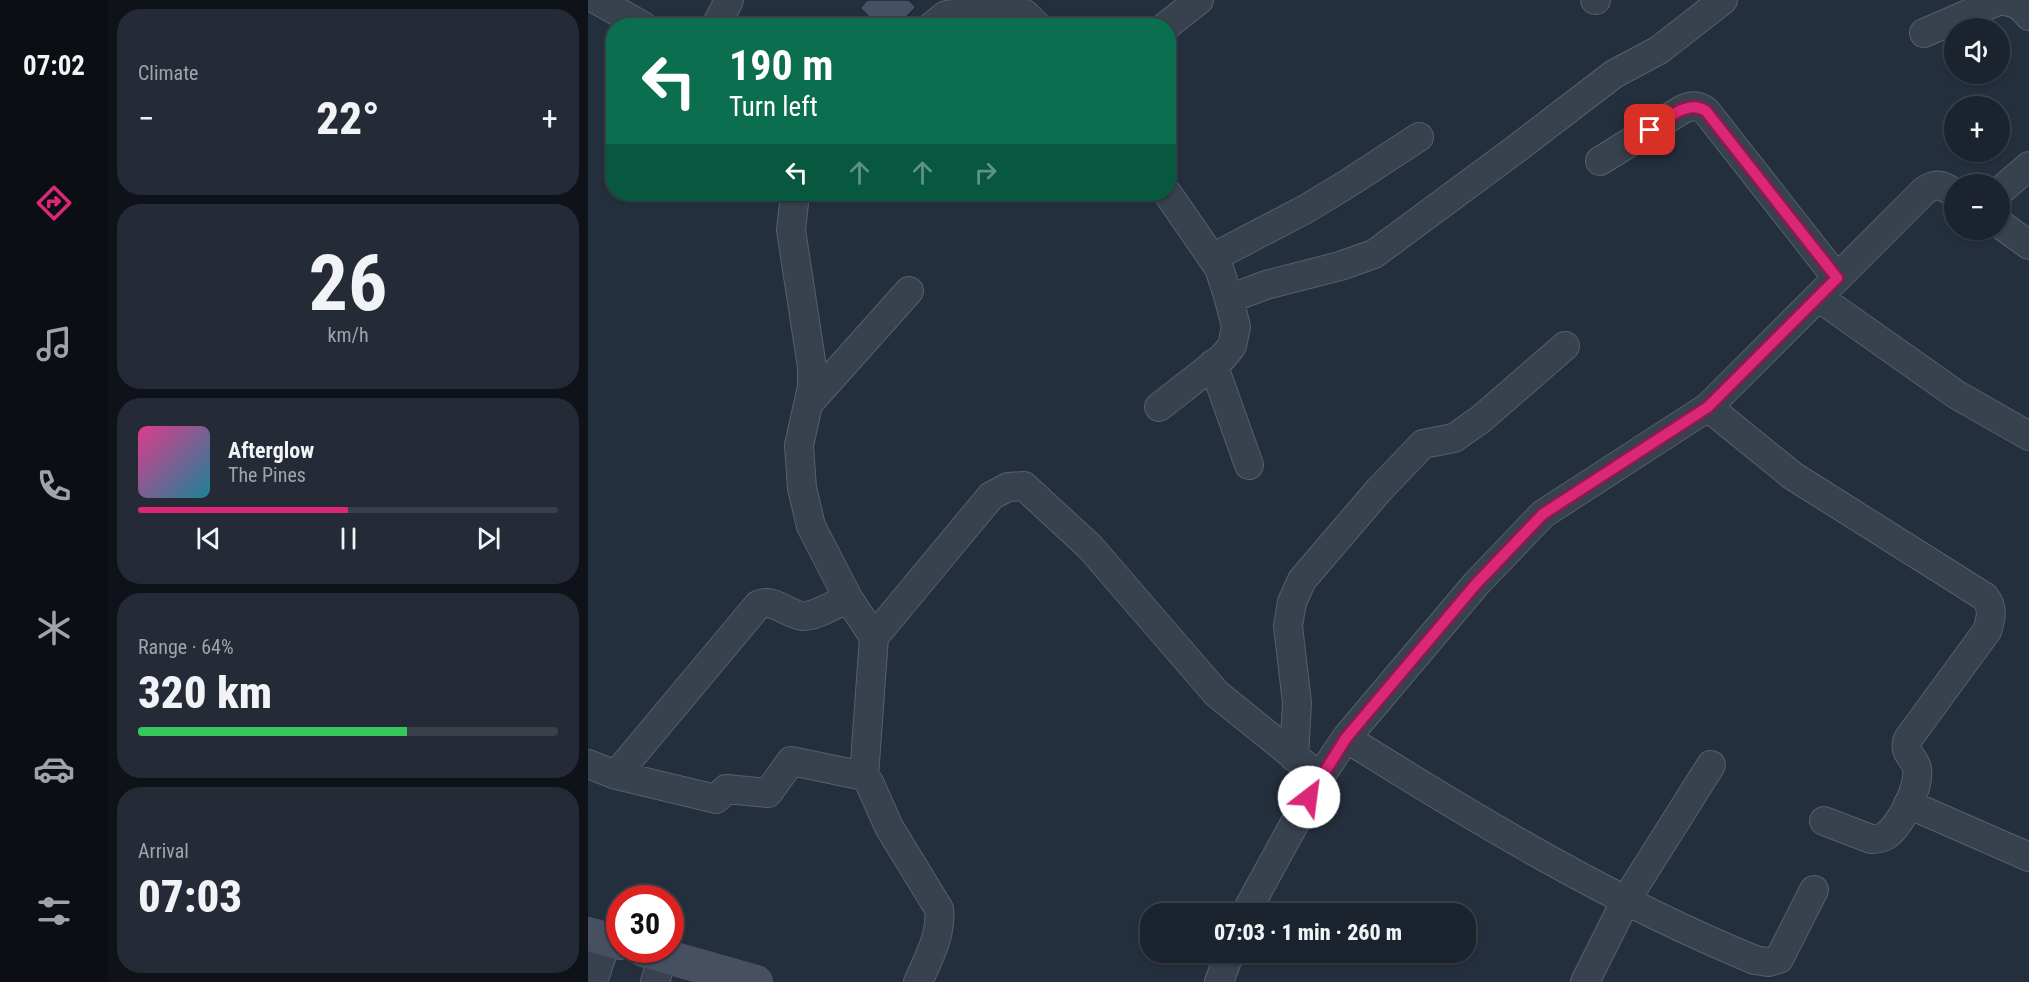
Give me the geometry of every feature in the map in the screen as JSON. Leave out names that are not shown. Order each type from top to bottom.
[{"type":"street","points":[[597,0],[629,18]]},
{"type":"street","points":[[720,18],[729,0]]},
{"type":"street","points":[[1176,18],[1199,0]]},
{"type":"street","points":[[1229,299],[1266,285],[1340,266],[1374,254],[1614,74],[1659,50],[1723,0]]},
{"type":"street","points":[[1924,33],[1998,1],[2007,0],[2017,4],[2029,16]]},
{"type":"street","points":[[939,13],[994,8],[1025,14],[1029,18]]},
{"type":"street","points":[[1600,161],[1683,109],[1698,106],[1706,111],[1828,288],[1957,395],[2023,423]]},
{"type":"street","points":[[1212,258],[1304,210],[1419,137]]},
{"type":"street","points":[[2010,182],[2029,166]]},
{"type":"street","points":[[1251,903],[1320,777],[1346,738],[1476,584],[1543,514],[1708,407],[1924,191],[1931,186],[1939,185],[1944,188]]},
{"type":"street","points":[[794,201],[791,230],[812,367],[812,387],[799,445],[802,488],[811,526],[848,598],[873,638],[864,776]]},
{"type":"street","points":[[1159,406],[1213,364],[1232,346],[1236,327],[1218,268],[1173,201]]},
{"type":"street","points":[[2010,232],[2029,246]]},
{"type":"street","points":[[809,403],[909,291]]},
{"type":"street","points":[[1294,757],[1297,703],[1288,626],[1292,602],[1302,580],[1371,498],[1423,444],[1454,438],[1481,420],[1565,346]]},
{"type":"street","points":[[1213,364],[1249,465]]},
{"type":"street","points":[[1708,407],[1793,476],[1985,597],[1990,604],[1992,614],[1987,631],[1905,744],[1917,770],[1914,791],[1887,836],[1879,839],[1871,838],[1824,821]]},
{"type":"street","points":[[873,638],[991,496],[1008,487],[1024,486],[1090,547],[1217,693],[1320,777]]},
{"type":"street","points":[[616,775],[758,605],[764,602],[770,603],[802,616],[848,598]]},
{"type":"street","points":[[1346,738],[1462,811],[1653,915],[1755,960],[1768,962],[1779,959],[1814,890]]},
{"type":"street","points":[[588,764],[616,775],[716,799],[726,789],[768,793],[791,761],[864,776],[869,782],[889,827],[939,909],[941,923],[918,982]]},
{"type":"street","points":[[1585,982],[1626,900],[1711,765]]},
{"type":"street","points":[[1908,804],[2029,857]]},
{"type":"street","points":[[593,982],[605,938]]},
{"type":"street","points":[[658,963],[756,982]]},
{"type":"street","points":[[1219,982],[1226,963]]},
{"type":"building","points":[[867,0],[909,0],[916,7],[906,18],[870,18],[860,8]]},
{"type":"route","points":[[1309,797],[1346,738],[1476,584],[1543,514],[1708,407],[1837,278],[1706,111],[1698,106],[1690,106],[1650,130]]}]
